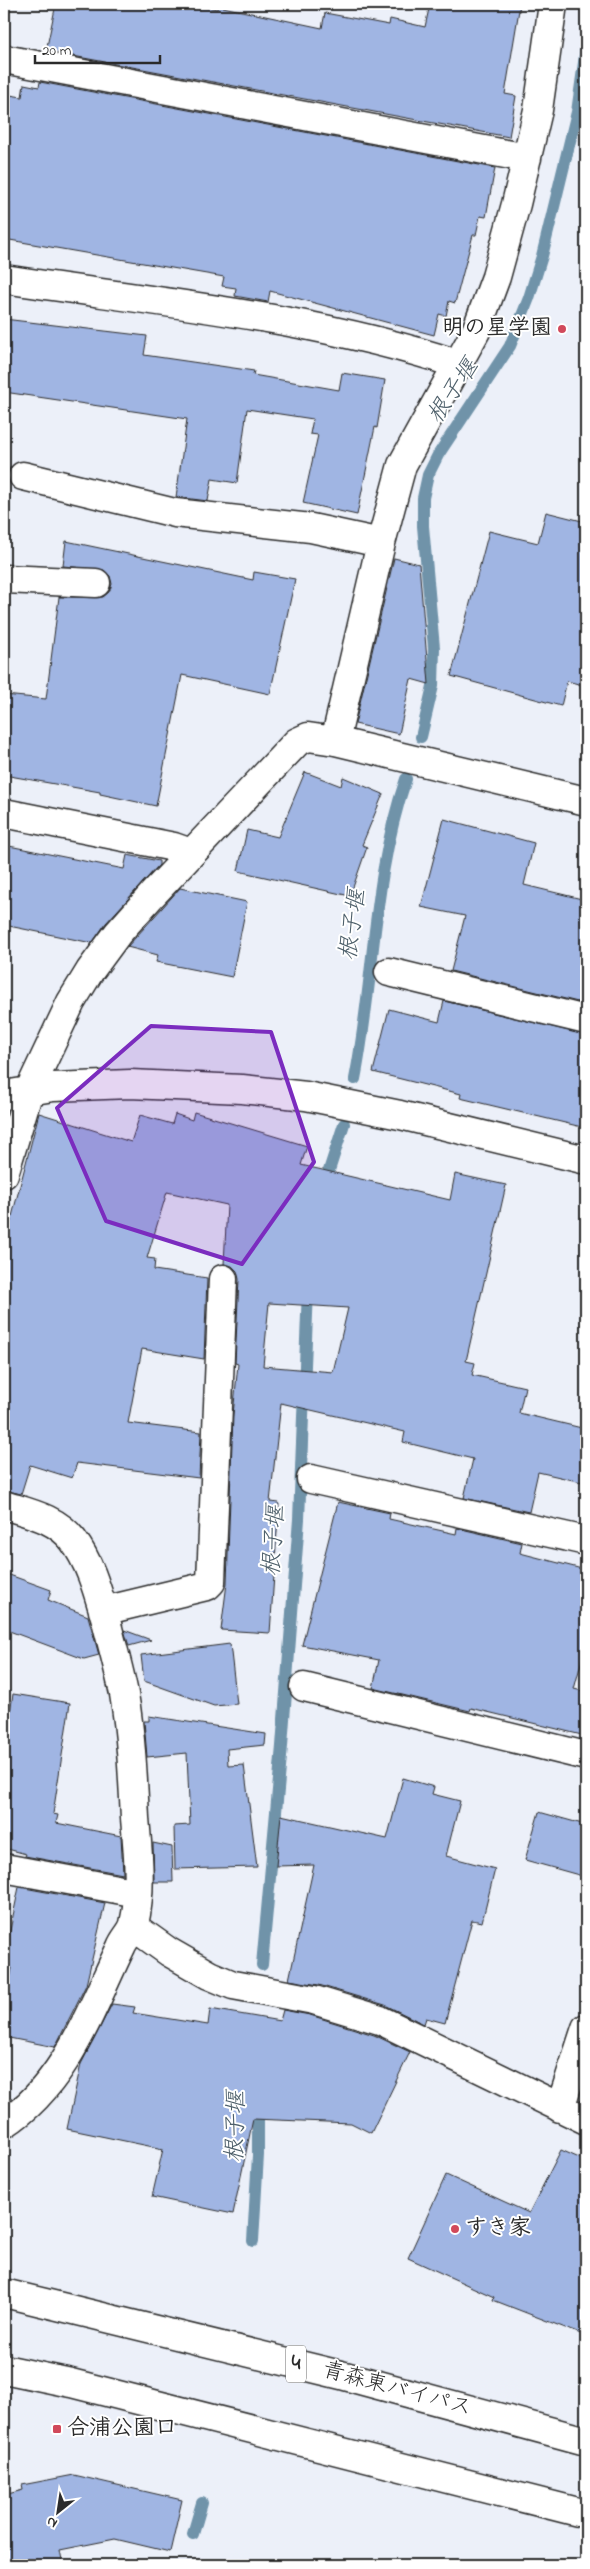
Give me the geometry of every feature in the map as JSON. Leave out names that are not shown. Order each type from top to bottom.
[{"type":"main road","points":[[335,741],[380,543],[400,473],[409,449],[476,331],[487,303],[528,158],[538,110],[553,4]]},
{"type":"main road","points":[[4,59],[528,158]]},
{"type":"main road","points":[[4,279],[330,330],[404,348],[457,364]]},
{"type":"main road","points":[[23,476],[175,513],[311,528],[380,543]]},
{"type":"main road","points":[[4,579],[96,583]]},
{"type":"main road","points":[[4,1174],[16,1094],[90,971],[118,933],[297,742],[308,737],[335,741],[586,801]]},
{"type":"main road","points":[[4,813],[174,847],[191,853]]},
{"type":"main road","points":[[389,972],[586,1020]]},
{"type":"main road","points":[[16,1094],[53,1086],[92,1084],[242,1089],[306,1096],[400,1115],[586,1160]]},
{"type":"main road","points":[[103,1611],[207,1586],[211,1582],[223,1280]]},
{"type":"main road","points":[[312,1479],[586,1541]]},
{"type":"main road","points":[[4,1505],[48,1519],[72,1539],[83,1556],[97,1590],[124,1694],[132,1767],[138,1894],[134,1927],[121,1945],[88,2017],[50,2082],[25,2110],[4,2124]]},
{"type":"main road","points":[[304,1687],[586,1756]]},
{"type":"main road","points":[[4,1868],[138,1894]]},
{"type":"main road","points":[[134,1927],[169,1952],[209,1975],[260,1990],[314,2000],[380,2020],[586,2120]]},
{"type":"main road","points":[[560,2108],[586,2028]]},
{"type":"main road","name":"青森東バイパス","points":[[4,2293],[345,2376],[586,2441]]},
{"type":"main road","points":[[4,2369],[81,2386],[586,2514]]},
{"type":"highlighted area","points":[[151,1026],[271,1032],[314,1162],[242,1264],[106,1221],[57,1108]]},
{"type":"building","points":[[56,4],[191,4],[217,9],[218,6],[322,28],[325,13],[389,25],[390,19],[425,27],[430,4],[520,4],[505,94],[516,96],[509,137],[46,51]]},
{"type":"building","points":[[40,82],[495,168],[486,217],[480,216],[476,235],[473,235],[455,303],[449,301],[446,316],[439,314],[434,335],[270,291],[268,302],[235,296],[236,288],[222,286],[224,277],[4,239],[4,94],[22,97],[24,84],[39,87]]},
{"type":"building","points":[[4,319],[147,336],[144,355],[254,371],[253,375],[339,390],[342,373],[385,380],[377,428],[375,427],[357,515],[303,503],[318,435],[310,434],[313,419],[247,409],[237,483],[212,479],[208,501],[176,497],[187,419],[4,392]]},
{"type":"building","points":[[546,512],[586,522],[586,686],[567,681],[561,706],[451,676],[489,531],[538,543]]},
{"type":"building","points":[[66,541],[253,580],[254,572],[295,579],[270,694],[182,675],[156,806],[100,794],[100,792],[4,775],[4,695],[46,699],[59,597],[103,597],[109,592],[112,584],[110,576],[104,570],[63,566]]},
{"type":"building","points":[[394,558],[419,564],[429,684],[411,679],[399,734],[355,724]]},
{"type":"building","points":[[305,772],[341,786],[343,777],[383,794],[362,845],[367,847],[350,896],[238,871],[247,830],[278,837]]},
{"type":"building","points":[[444,819],[534,843],[524,885],[586,900],[586,1004],[451,971],[465,916],[421,907]]},
{"type":"building","points":[[4,845],[124,869],[127,855],[159,861],[159,865],[106,923],[92,943],[4,925]]},
{"type":"building","points":[[180,888],[247,902],[232,977],[156,962],[158,955],[127,947]]},
{"type":"building","points":[[444,1001],[586,1035],[586,1128],[460,1098],[461,1094],[373,1072],[389,1009],[439,1022]]},
{"type":"building","points":[[194,1112],[307,1146],[301,1165],[450,1200],[455,1174],[506,1185],[466,1361],[475,1363],[472,1375],[525,1387],[519,1413],[586,1429],[586,1483],[538,1472],[529,1512],[464,1498],[473,1459],[403,1442],[405,1432],[281,1403],[270,1502],[279,1503],[270,1633],[221,1630],[227,1583],[233,1415],[238,1364],[235,1363],[239,1279],[237,1271],[232,1266],[224,1264],[227,1205],[167,1192],[147,1258],[155,1259],[154,1270],[207,1278],[204,1359],[142,1349],[128,1423],[201,1432],[199,1478],[77,1463],[72,1478],[30,1465],[21,1494],[4,1490],[4,1247],[39,1113],[131,1142],[140,1115],[172,1124],[175,1114],[192,1120]],"holes":[[[269,1303],[348,1308],[333,1372],[263,1366]]]},
{"type":"building","points":[[338,1502],[390,1513],[389,1519],[456,1534],[457,1528],[522,1543],[520,1553],[586,1570],[586,1645],[574,1689],[586,1692],[586,1736],[471,1708],[470,1711],[373,1688],[379,1660],[302,1645]]},
{"type":"building","points":[[4,1573],[51,1590],[48,1600],[88,1616],[99,1655],[84,1659],[4,1629]]},
{"type":"building","points":[[124,1630],[151,1640],[129,1646]]},
{"type":"building","points":[[230,1644],[237,1704],[214,1706],[144,1681],[141,1655]]},
{"type":"building","points":[[13,1694],[70,1703],[53,1814],[58,1815],[56,1823],[121,1836],[123,1874],[25,1856],[26,1854],[4,1848],[4,1751]]},
{"type":"building","points":[[149,1716],[266,1734],[265,1745],[227,1749],[228,1766],[244,1765],[257,1867],[175,1869],[174,1826],[190,1825],[187,1753],[147,1757],[144,1721],[149,1721]]},
{"type":"building","points":[[403,1778],[434,1787],[432,1794],[460,1801],[446,1856],[495,1869],[482,1922],[472,1920],[445,2023],[426,2018],[424,2024],[385,2005],[319,1985],[289,1980],[314,1865],[276,1866],[281,1815],[387,1839]]},
{"type":"building","points":[[539,1812],[586,1825],[586,1877],[525,1860]]},
{"type":"building","points":[[153,1843],[172,1847],[173,1882],[154,1882]]},
{"type":"building","points":[[19,1887],[105,1903],[86,1985],[55,2047],[4,2037],[4,2013],[12,1968],[4,1967],[4,1959]]},
{"type":"building","points":[[112,2004],[135,2007],[133,2013],[208,2025],[210,2009],[280,2021],[283,2010],[310,2015],[374,2035],[410,2052],[371,2133],[351,2123],[253,2119],[233,2214],[152,2197],[163,2149],[67,2129],[81,2064]]},
{"type":"building","points":[[561,2150],[586,2161],[586,2336],[493,2300],[494,2297],[408,2258],[446,2175],[529,2213]]},
{"type":"building","points":[[74,2475],[182,2500],[170,2552],[115,2539],[60,2550],[63,2565],[4,2565],[4,2495],[23,2490],[22,2485]]},
{"type":"waterway","name":"根子堰","points":[[421,737],[433,686],[434,648],[423,526],[423,498],[428,475],[438,455],[510,346],[529,298],[542,256],[577,112],[586,48]]},
{"type":"waterway","name":"根子堰","points":[[355,1079],[362,1041],[380,891],[395,816],[406,779]]},
{"type":"waterway","name":"根子堰","points":[[324,1186],[344,1124]]},
{"type":"waterway","name":"根子堰","points":[[262,1965],[282,1746],[299,1519],[308,1289]]},
{"type":"waterway","name":"根子堰","points":[[253,2241],[258,2155],[258,2104]]},
{"type":"waterway","name":"根子堰","points":[[193,2534],[202,2503]]},
{"type":"place","name":"明の星学園","points":[[562,329]]},
{"type":"place","name":"すき家","points":[[455,2229]]},
{"type":"place","name":"合浦公園口","points":[[57,2429]]}]
